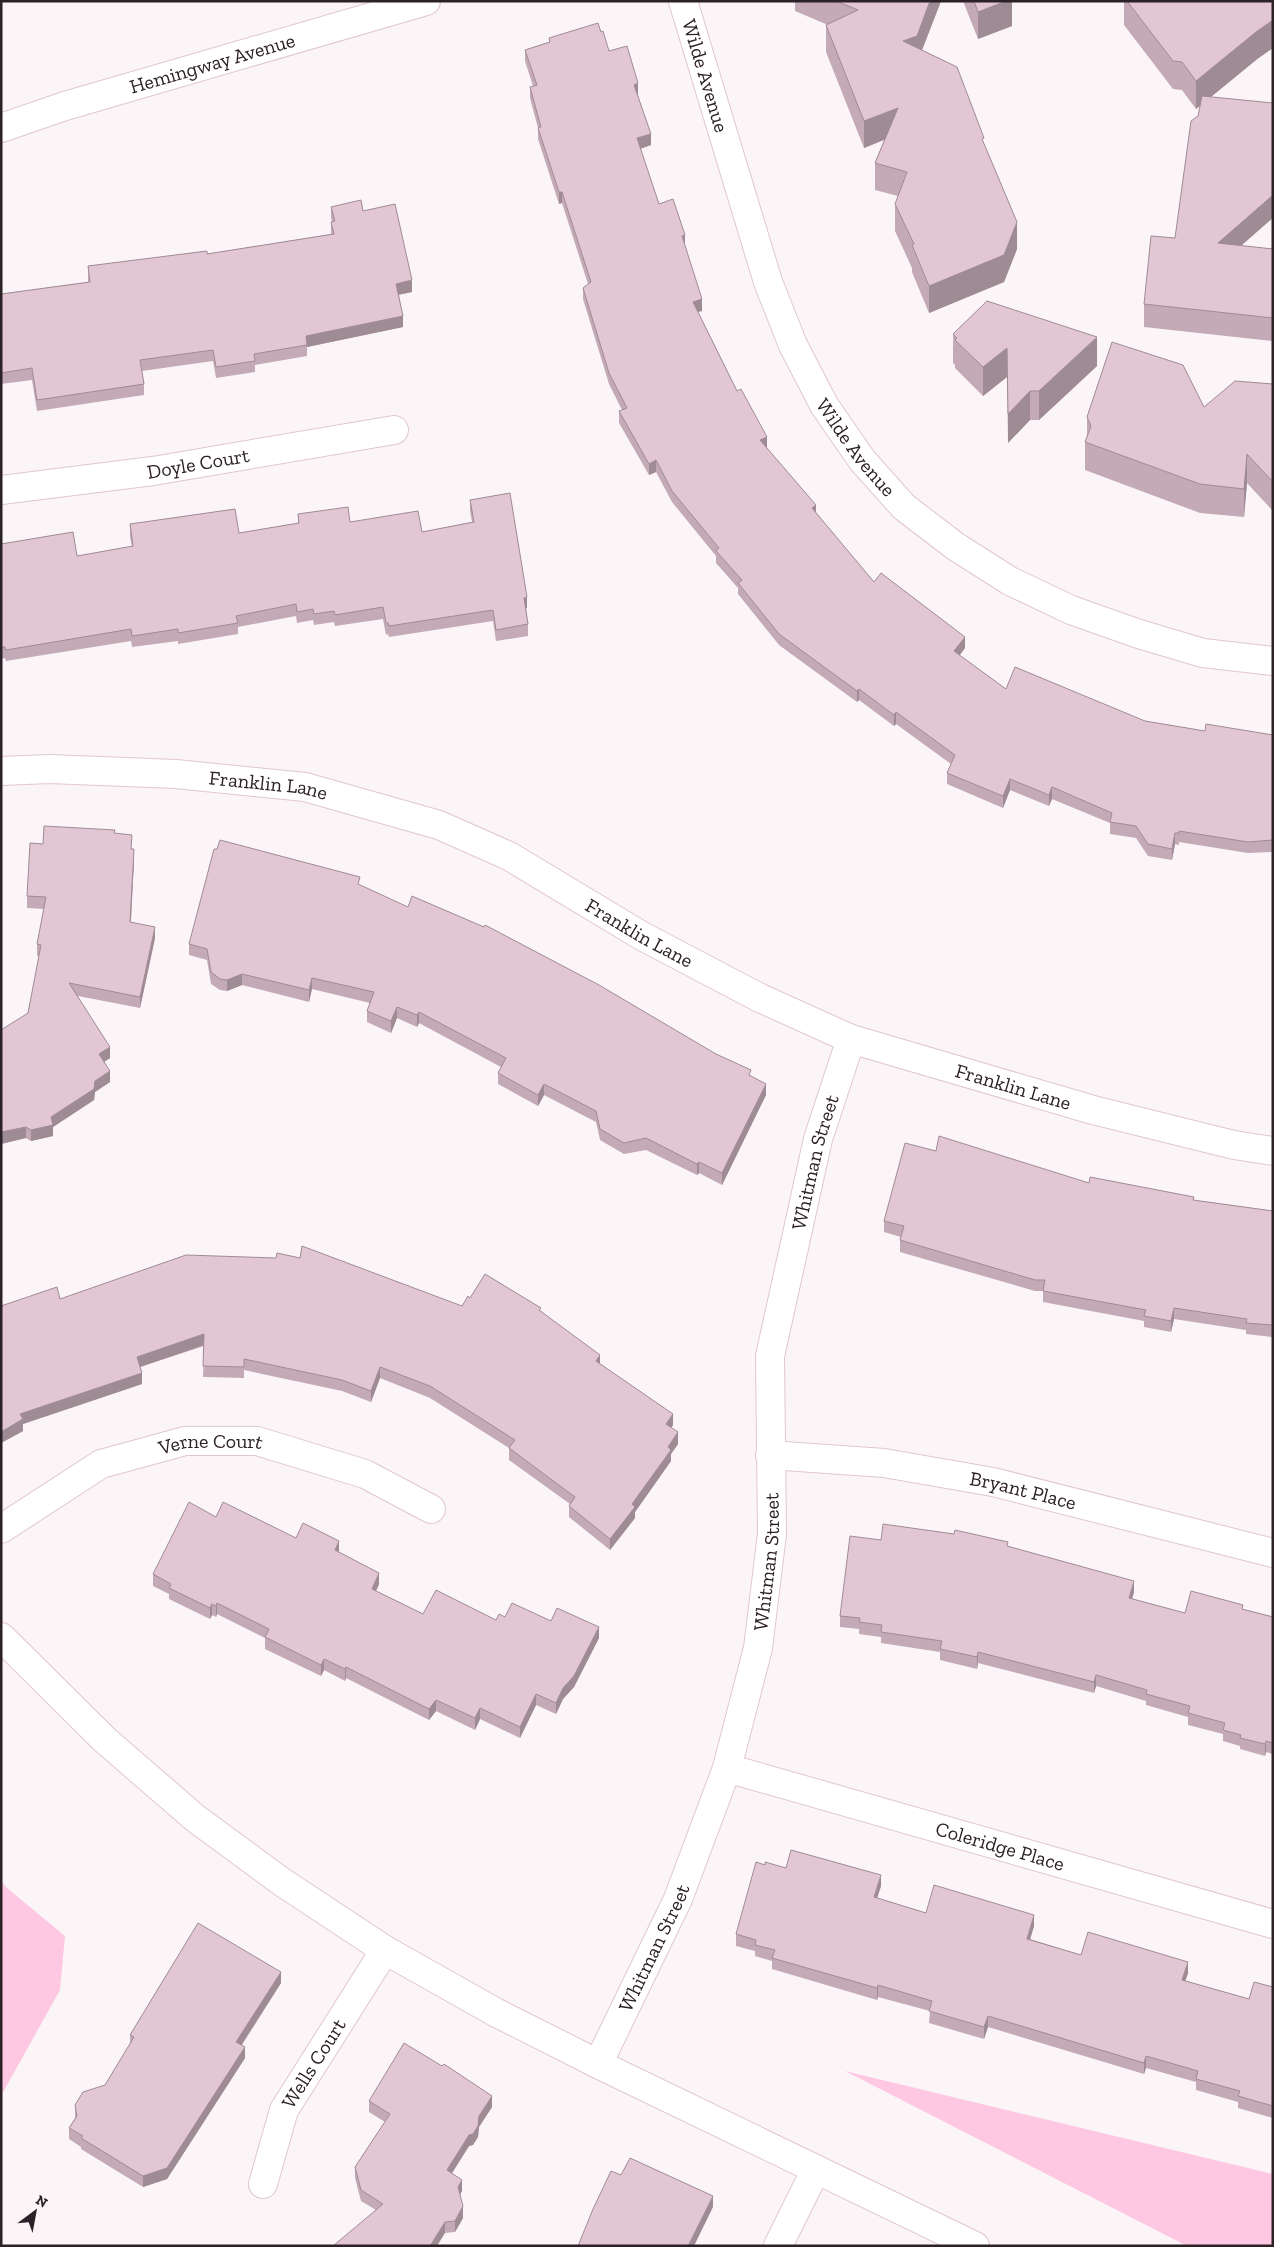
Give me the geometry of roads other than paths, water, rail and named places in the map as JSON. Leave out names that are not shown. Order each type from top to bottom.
[{"type":"street","name":"Hemingway Avenue","points":[[1,128],[65,106],[426,1]]},
{"type":"street","name":"Wilde Avenue","points":[[683,1],[768,282],[793,346],[824,405],[862,460],[904,507],[955,546],[1010,581],[1071,610],[1139,634],[1203,653],[1273,660]]},
{"type":"street","name":"Doyle Court","points":[[1,490],[153,471],[394,430]]},
{"type":"street","name":"Franklin Lane","points":[[1,771],[49,769],[176,774],[305,787],[439,825],[509,856],[642,936],[760,998],[851,1039],[1093,1110],[1234,1145],[1273,1151]]},
{"type":"street","name":"Whitman Street","points":[[598,2064],[678,1899],[727,1768],[758,1648],[772,1534],[770,1356],[818,1139],[851,1039]]},
{"type":"street","name":"Verne Court","points":[[1,1529],[101,1464],[185,1442],[257,1441],[365,1474],[431,1509]]},
{"type":"street","name":"Bryant Place","points":[[770,1455],[884,1463],[994,1482],[1273,1553]]},
{"type":"street","points":[[1,1637],[105,1740],[195,1818],[282,1882],[385,1950],[495,2012],[598,2064],[975,2246]]},
{"type":"street","name":"Coleridge Place","points":[[727,1768],[1273,1924]]},
{"type":"street","name":"Wells Court","points":[[263,2184],[284,2110],[385,1950]]},
{"type":"street","points":[[778,2246],[816,2169]]}]
